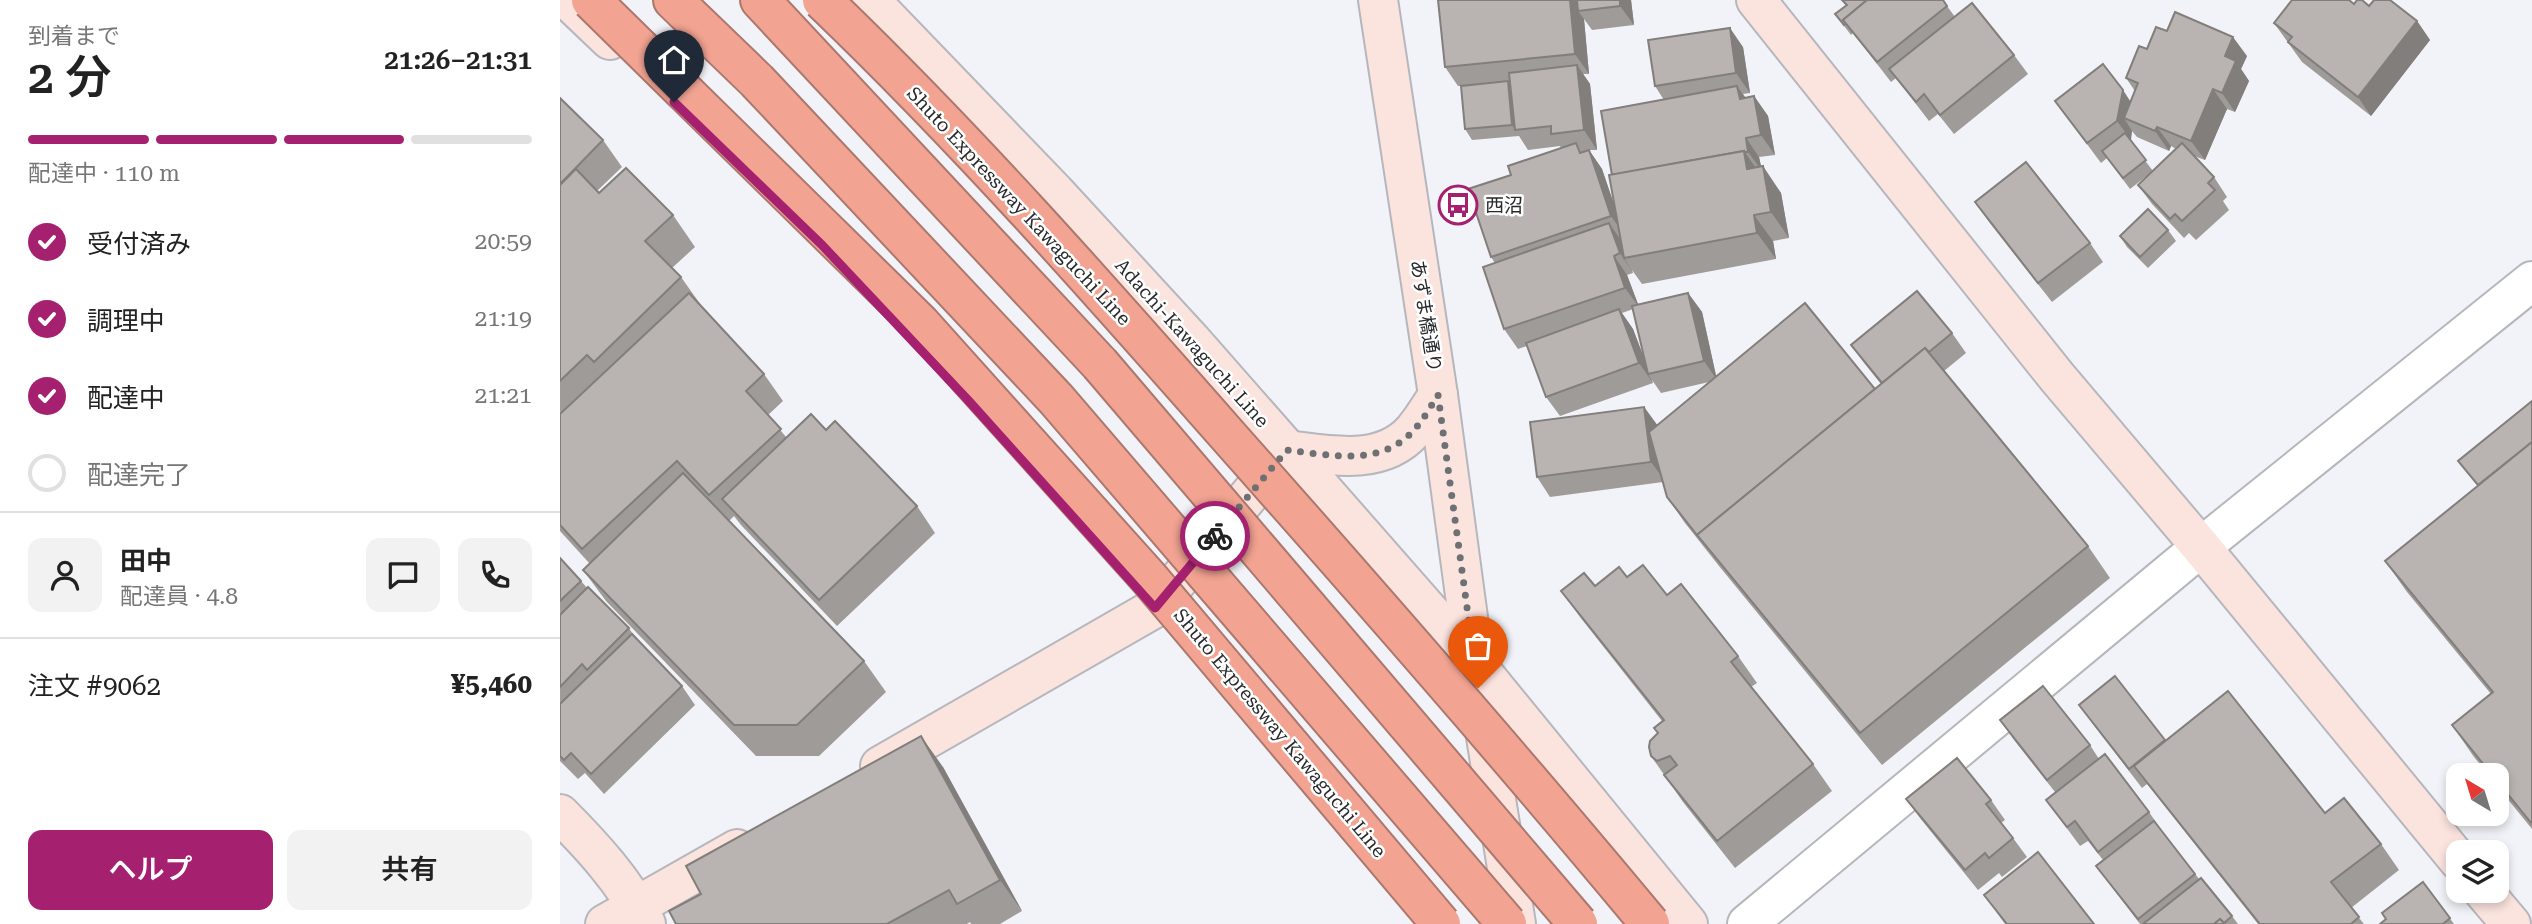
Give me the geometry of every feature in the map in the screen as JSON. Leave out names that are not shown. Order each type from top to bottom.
[{"type":"highway","name":"Shuto Expressway Kawaguchi Line","points":[[591,0],[920,323],[1149,578],[1441,924]]},
{"type":"highway","points":[[673,0],[757,81],[1056,398],[1507,924]]},
{"type":"highway","points":[[760,0],[1100,364],[1578,924]]},
{"type":"highway","name":"Shuto Expressway Kawaguchi Line","points":[[822,0],[1041,224],[1412,645],[1650,924]]},
{"type":"street","points":[[568,0],[822,245],[968,400],[1155,608],[1423,924]]},
{"type":"street","name":"Adachi-Kawaguchi Line","points":[[870,0],[1055,192],[1193,342],[1474,662],[1688,924]]},
{"type":"street","name":"あずま橋通り","points":[[1378,0],[1438,395],[1474,662],[1516,924]]},
{"type":"street","points":[[1756,0],[2057,377],[2201,547],[2446,845]]},
{"type":"street","points":[[1747,924],[2201,547],[2532,281]]},
{"type":"street","points":[[854,781],[1155,608],[1287,450],[1347,457],[1384,452],[1412,433],[1438,395]]},
{"type":"street","points":[[560,814],[585,839],[629,918],[770,830]]},
{"type":"street","points":[[2493,903],[2511,924]]},
{"type":"building","points":[[1438,0],[1570,0],[1575,54],[1445,67]]},
{"type":"building","points":[[1577,0],[1620,0],[1620,6],[1578,11]]},
{"type":"building","points":[[1842,0],[1867,0],[1843,20],[1846,23],[1844,25],[1835,14],[1847,5]]},
{"type":"building","points":[[1867,0],[1943,0],[1947,6],[1877,62],[1843,20]]},
{"type":"building","points":[[2292,0],[2349,0],[2354,4],[2357,0],[2362,0],[2369,6],[2374,0],[2390,0],[2417,21],[2358,97],[2288,42],[2292,37],[2274,23]]},
{"type":"building","points":[[1972,3],[2014,55],[1940,115],[1924,94],[1916,102],[1889,69]]},
{"type":"building","points":[[2175,12],[2233,37],[2225,56],[2236,61],[2222,93],[2213,89],[2191,141],[2157,127],[2155,131],[2124,118],[2138,83],[2126,78],[2139,46],[2147,49],[2156,27],[2167,31]]},
{"type":"building","points":[[1730,28],[1736,73],[1655,86],[1648,40]]},
{"type":"building","points":[[2103,64],[2123,90],[2117,121],[2087,143],[2055,101]]},
{"type":"building","points":[[1577,65],[1584,130],[1551,134],[1551,126],[1515,130],[1509,73]]},
{"type":"building","points":[[1508,81],[1512,125],[1465,129],[1461,86]]},
{"type":"building","points":[[1737,86],[1740,99],[1754,96],[1761,135],[1746,138],[1748,152],[1612,175],[1601,111]]},
{"type":"building","points":[[560,98],[603,140],[560,184]]},
{"type":"building","points":[[2125,133],[2146,160],[2123,178],[2102,151]]},
{"type":"building","points":[[1576,143],[1580,153],[1589,150],[1611,216],[1491,257],[1468,189],[1511,175],[1508,166]]},
{"type":"building","points":[[2182,143],[2214,177],[2208,183],[2215,190],[2182,221],[2175,214],[2170,219],[2138,185]]},
{"type":"building","points":[[1744,151],[1747,169],[1763,166],[1771,212],[1754,215],[1757,233],[1624,258],[1609,175]]},
{"type":"building","points":[[2026,162],[2090,243],[2038,283],[1975,202]]},
{"type":"building","points":[[626,168],[673,215],[645,241],[681,277],[594,362],[587,355],[560,381],[560,185],[576,169],[599,193]]},
{"type":"building","points":[[2148,209],[2168,230],[2140,257],[2120,236]]},
{"type":"building","points":[[1609,223],[1620,253],[1614,256],[1625,288],[1504,329],[1483,267]]},
{"type":"building","points":[[1917,291],[1952,333],[1929,352],[1925,348],[1882,383],[1851,345]]},
{"type":"building","points":[[689,293],[764,374],[746,391],[781,429],[709,495],[677,461],[582,549],[560,525],[560,414]]},
{"type":"building","points":[[1688,293],[1704,361],[1648,374],[1632,306]]},
{"type":"building","points":[[1805,303],[1875,389],[1697,535],[1667,497],[1649,432]]},
{"type":"building","points":[[1619,309],[1639,363],[1546,397],[1526,343]]},
{"type":"building","points":[[1925,348],[2088,546],[1860,733],[1697,535]]},
{"type":"building","points":[[2532,401],[2532,442],[2478,485],[2458,461]]},
{"type":"building","points":[[1644,407],[1651,462],[1537,477],[1530,422]]},
{"type":"building","points":[[811,414],[826,430],[835,421],[917,506],[819,600],[722,499]]},
{"type":"building","points":[[2532,442],[2532,824],[2510,797],[2510,763],[2482,763],[2452,725],[2493,692],[2385,561]]},
{"type":"building","points":[[683,473],[864,661],[797,725],[734,725],[583,570]]},
{"type":"building","points":[[560,558],[581,581],[560,601]]},
{"type":"building","points":[[1643,565],[1667,595],[1681,584],[1738,656],[1731,662],[1813,764],[1717,841],[1664,775],[1677,765],[1670,756],[1657,761],[1651,756],[1650,741],[1658,733],[1654,728],[1664,720],[1561,591],[1584,573],[1595,586],[1619,567],[1627,577]]},
{"type":"building","points":[[588,587],[629,628],[587,670],[582,664],[560,687],[560,615]]},
{"type":"building","points":[[632,634],[682,686],[591,774],[571,753],[564,760],[560,756],[560,704]]},
{"type":"building","points":[[2115,676],[2165,740],[2129,769],[2079,705]]},
{"type":"building","points":[[2043,686],[2090,745],[2047,780],[2000,720]]},
{"type":"building","points":[[2228,691],[2325,813],[2344,798],[2381,844],[2331,882],[2359,917],[2351,924],[2260,924],[2134,766]]},
{"type":"building","points":[[921,736],[1000,880],[957,904],[949,890],[887,924],[676,924],[669,911],[701,894],[686,866]]},
{"type":"building","points":[[2105,754],[2149,812],[2098,852],[2075,821],[2067,827],[2046,800]]},
{"type":"building","points":[[1957,758],[1991,800],[1986,804],[2013,838],[1989,858],[1985,853],[1965,870],[1906,799]]},
{"type":"building","points":[[2154,821],[2195,874],[2138,919],[2096,866]]},
{"type":"building","points":[[2038,852],[2094,924],[2007,924],[1984,895]]},
{"type":"building","points":[[2201,878],[2232,916],[2224,923],[2220,919],[2214,924],[2143,924]]},
{"type":"building","points":[[2423,882],[2450,918],[2443,924],[2380,924],[2386,919],[2382,913]]},
{"type":"way so far","points":[[1215,536],[1287,450],[1347,457],[1384,452],[1412,433],[1438,395],[1478,688]]},
{"type":"place","name":"西沼","points":[[1458,205]]},
{"type":"route","points":[[674,102],[822,245],[968,400],[1155,608],[1215,536]]}]
